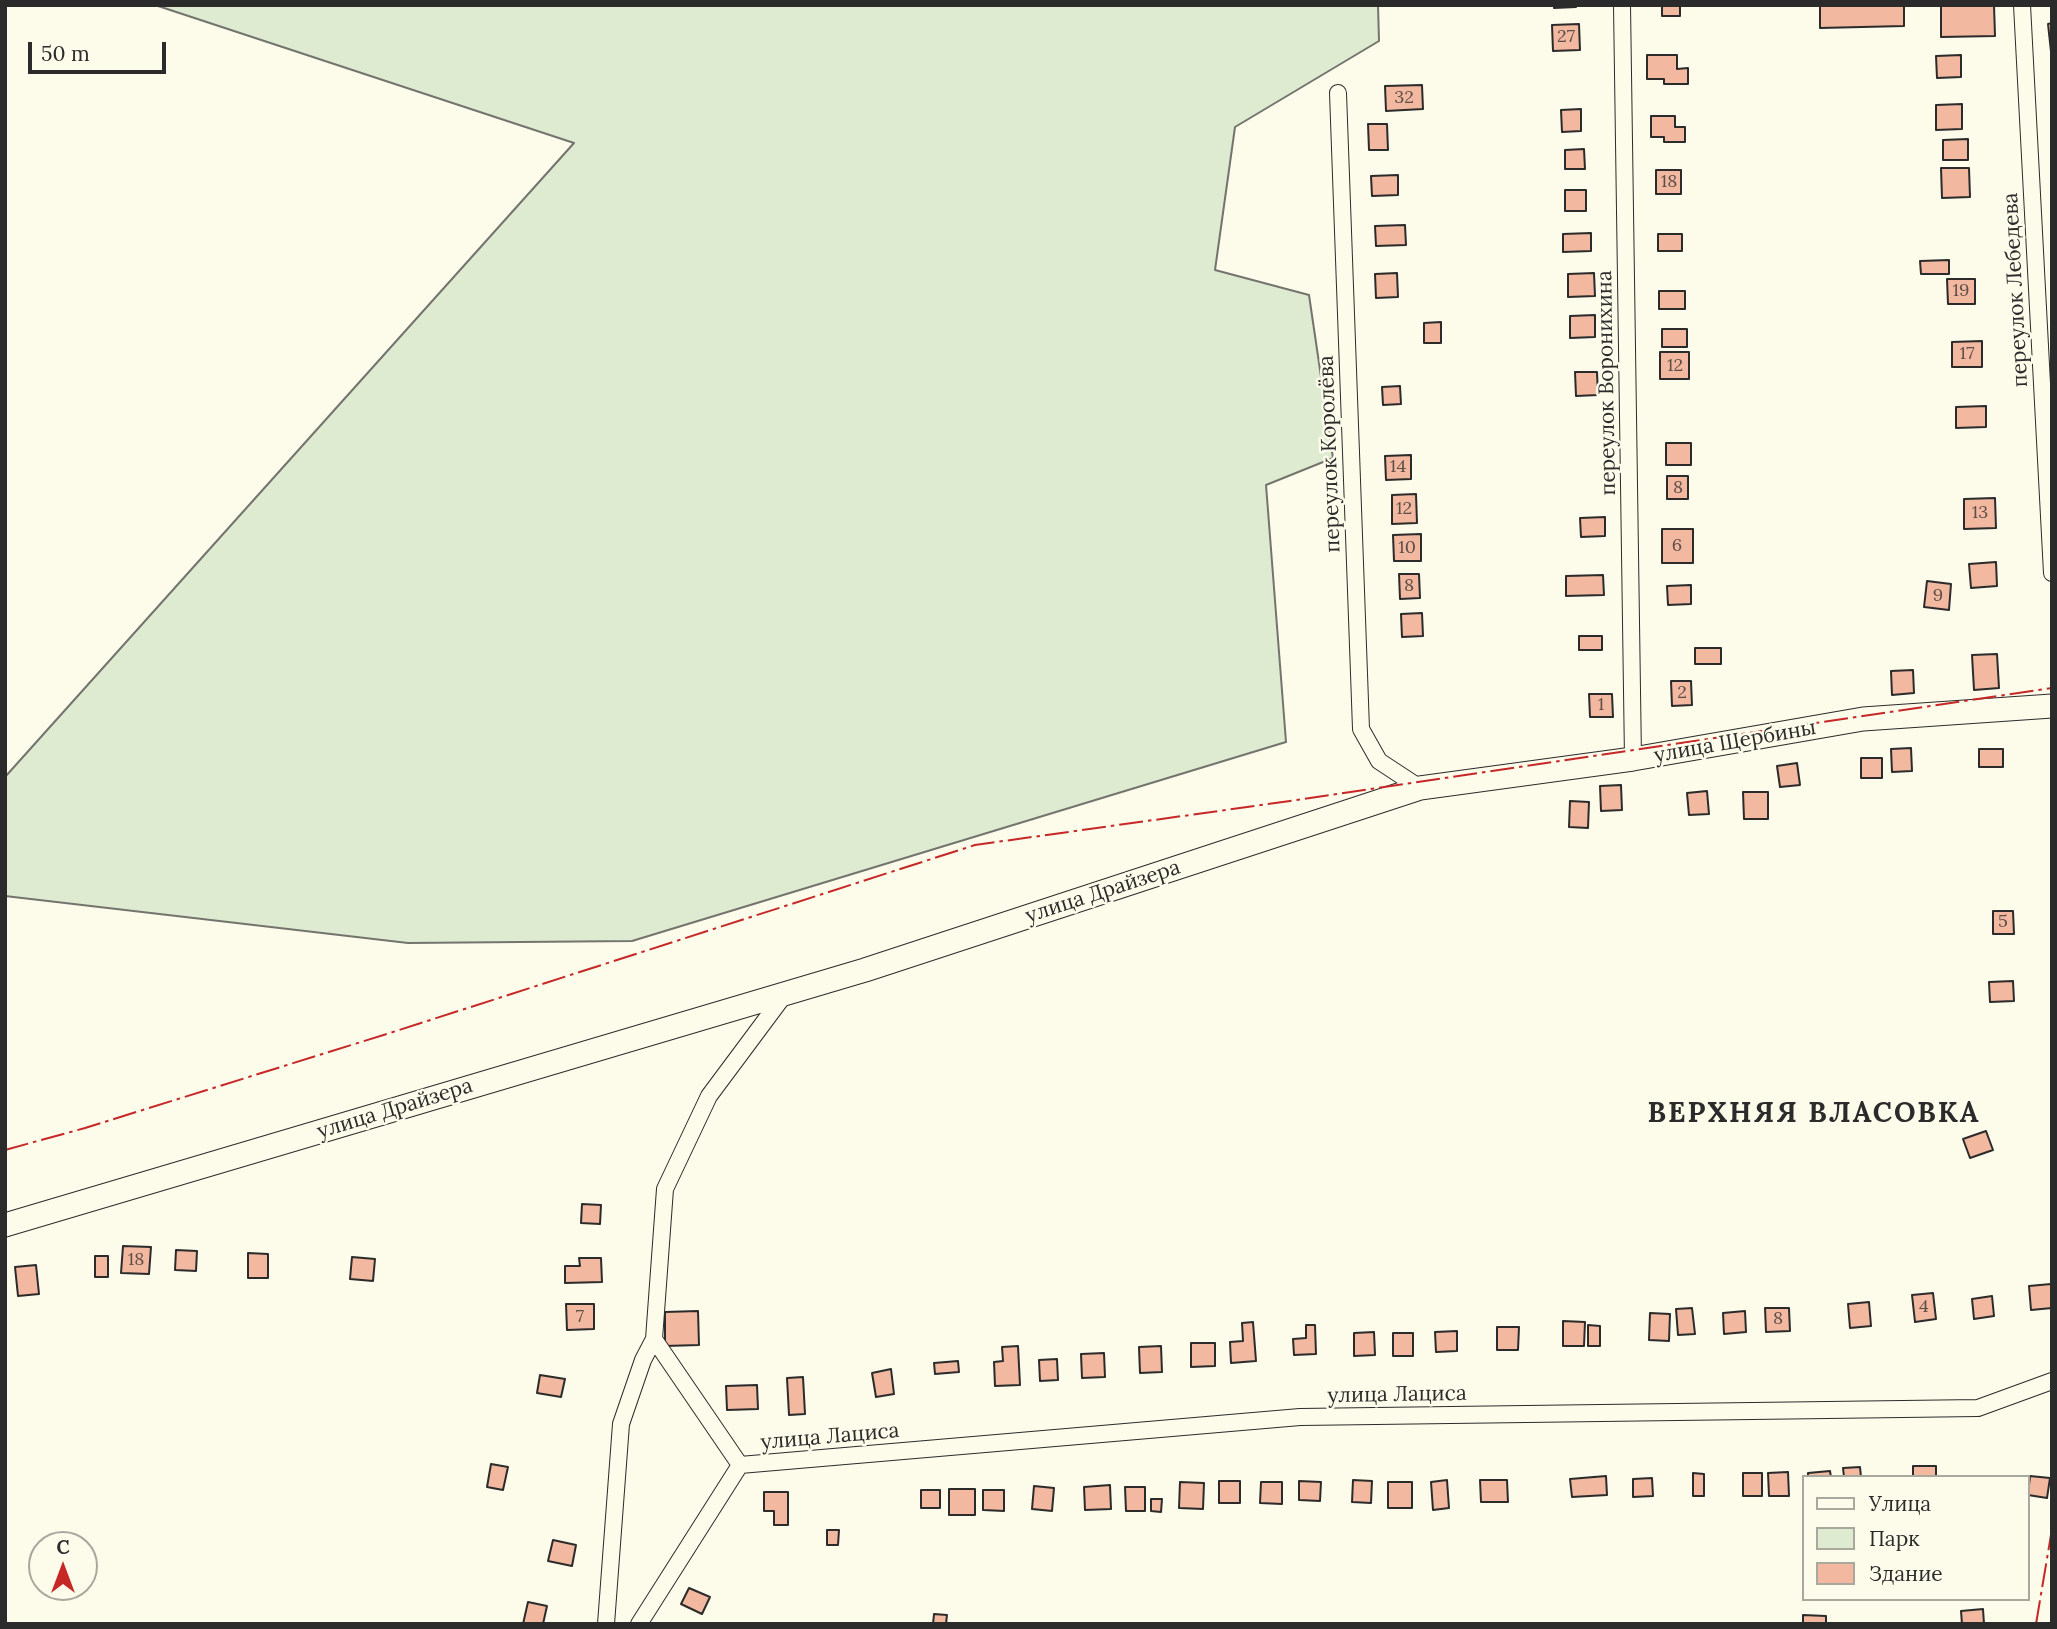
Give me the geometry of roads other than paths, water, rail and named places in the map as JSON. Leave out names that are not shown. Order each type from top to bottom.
[{"type":"street","name":"переулок Воронихина","points":[[1622,5],[1633,759]]},
{"type":"street","name":"переулок Лебедева","points":[[2022,5],[2052,573]]},
{"type":"street","name":"переулок Королёва","points":[[1338,93],[1361,729],[1379,761],[1420,788]]},
{"type":"street","name":"улица Щербины","points":[[1420,788],[1633,759],[1863,719],[2052,706]]},
{"type":"street","name":"улица Драйзера","points":[[5,1225],[865,970],[1420,788]]},
{"type":"street","points":[[606,1624],[621,1424],[643,1360],[654,1339],[665,1189],[709,1096],[785,994]]},
{"type":"street","points":[[639,1624],[740,1465],[654,1339]]},
{"type":"street","name":"улица Лациса","points":[[740,1465],[1300,1417],[1978,1408],[2052,1381]]},
{"type":"district","name":"ВЕРХНЯЯ ВЛАСОВКА","points":[[1814,1114]]}]
